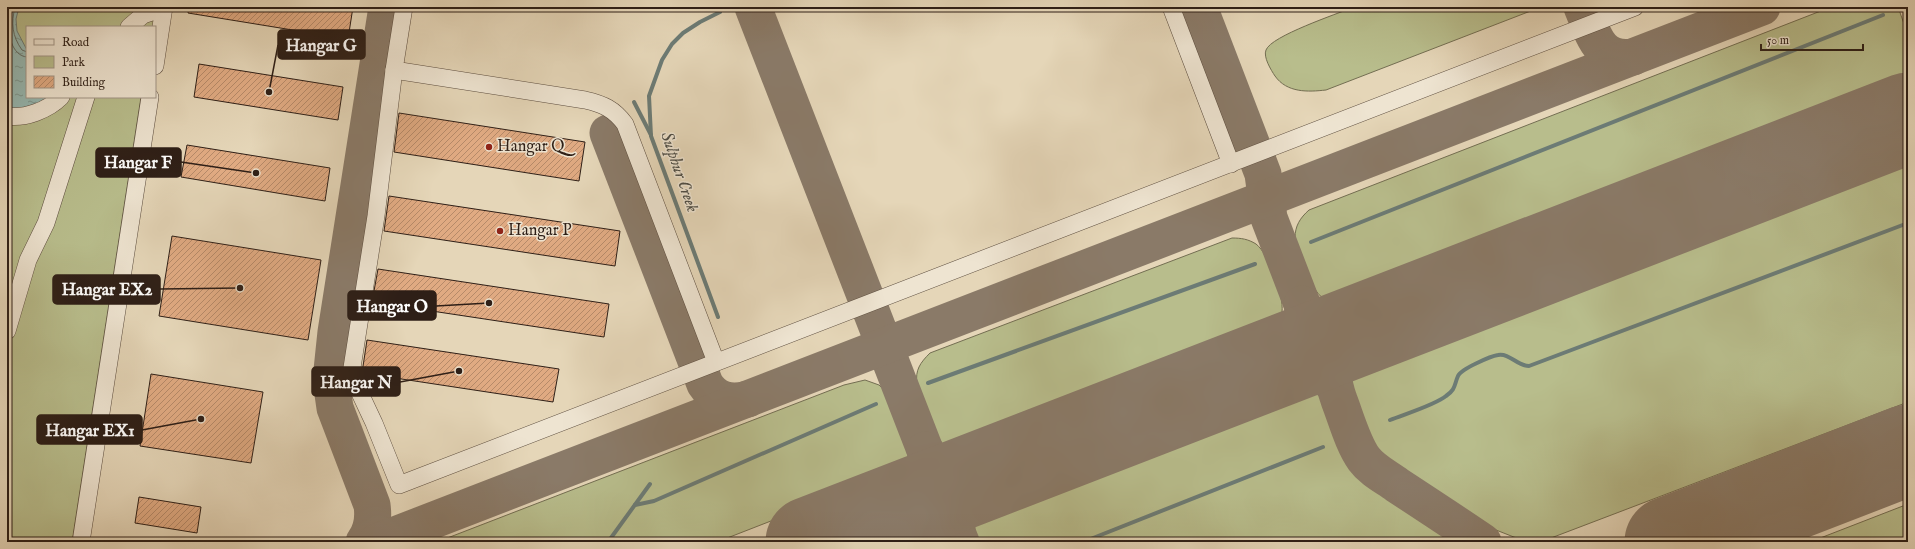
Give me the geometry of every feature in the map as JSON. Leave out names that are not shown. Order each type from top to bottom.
[{"type":"street","points":[[130,26],[143,15],[164,7],[156,59]]},
{"type":"street","points":[[404,7],[394,70],[376,216],[351,374],[374,423],[398,485],[1635,7]]},
{"type":"street","points":[[1171,7],[1231,164]]},
{"type":"street","points":[[394,70],[585,100],[603,104],[619,115],[625,124],[716,362]]},
{"type":"street","points":[[7,116],[15,117],[38,112],[59,98]]},
{"type":"street","points":[[7,331],[28,260],[46,223],[86,98]]},
{"type":"street","points":[[81,542],[150,98]]},
{"type":"green space","points":[[7,7],[157,7],[153,26],[26,26],[26,98],[141,98],[72,542],[7,542]]},
{"type":"green space","points":[[1354,7],[1541,7],[1326,90],[1298,90],[1286,86],[1280,82],[1271,70],[1265,53],[1271,44],[1279,38],[1292,32]]},
{"type":"green space","points":[[1831,7],[1898,7],[1908,35],[1908,85],[1341,298],[1328,300],[1323,298],[1318,294],[1314,287],[1306,270],[1295,238],[1299,222],[1309,210]]},
{"type":"green space","points":[[1908,154],[1908,402],[1551,538],[1524,541],[1496,530],[1473,518],[1389,463],[1372,445],[1359,412],[1351,379],[1360,365],[1366,361]]},
{"type":"green space","points":[[1232,238],[1244,239],[1256,244],[1266,256],[1275,275],[1281,296],[1282,312],[1281,317],[1272,330],[961,451],[949,450],[941,444],[917,384],[919,367],[930,353]]},
{"type":"green space","points":[[865,380],[879,385],[888,394],[912,455],[907,468],[717,542],[437,542],[844,385]]},
{"type":"green space","points":[[1306,387],[1314,390],[1321,397],[1327,407],[1346,456],[1353,469],[1367,481],[1442,534],[1448,542],[977,542],[974,532],[976,520],[978,516],[986,510],[1299,388]]},
{"type":"green space","points":[[1908,504],[1908,542],[1810,542]]},
{"type":"green space","points":[[927,535],[941,542],[904,542]]},
{"type":"water","points":[[7,7],[19,7],[16,19],[17,31],[26,48],[26,98],[50,98],[36,106],[7,110]]},
{"type":"building","points":[[189,7],[353,7],[348,39],[188,13]]},
{"type":"building","points":[[199,64],[343,87],[338,120],[194,97]]},
{"type":"building","name":"Hangar Q","points":[[399,113],[585,142],[579,181],[394,152]]},
{"type":"building","points":[[187,145],[330,168],[325,201],[181,177]]},
{"type":"building","name":"Hangar P","points":[[389,196],[620,231],[615,266],[384,231]]},
{"type":"building","points":[[172,236],[321,260],[308,340],[159,316]]},
{"type":"building","points":[[378,269],[609,304],[604,337],[372,302]]},
{"type":"building","points":[[367,340],[559,369],[553,402],[362,373]]},
{"type":"building","points":[[151,374],[263,392],[251,463],[140,446]]},
{"type":"building","points":[[139,497],[201,507],[197,533],[135,523]]},
{"type":"waterway","name":"Sulphur Creek","points":[[718,317],[651,136],[649,96],[662,60],[672,44],[683,33],[720,12]]},
{"type":"waterway","points":[[1311,242],[1883,15]]},
{"type":"waterway","points":[[634,102],[651,135]]},
{"type":"waterway","points":[[1390,420],[1427,406],[1449,394],[1452,391],[1460,373],[1476,363],[1489,358],[1502,355],[1529,366],[1908,223]]},
{"type":"waterway","points":[[928,383],[1255,264]]},
{"type":"waterway","points":[[635,505],[654,501],[876,404]]},
{"type":"waterway","points":[[1083,542],[1323,447]]},
{"type":"waterway","name":"Sulphur Creek","points":[[608,542],[650,484]]},
{"type":"taxiway","points":[[364,542],[372,525],[372,505],[335,408],[331,380],[336,332],[387,7]]},
{"type":"taxiway","points":[[753,7],[925,450]]},
{"type":"taxiway","points":[[1199,7],[1263,174],[1269,218],[1302,304]]},
{"type":"taxiway","points":[[1582,7],[1598,44],[1604,50],[1612,55],[1633,57]]},
{"type":"taxiway","points":[[377,542],[1762,7]]},
{"type":"taxiway","points":[[1908,116],[1872,132],[1908,120]]},
{"type":"taxiway","points":[[608,133],[705,384],[713,394],[729,401],[748,399]]},
{"type":"taxiway","points":[[1335,388],[1328,377],[1320,369],[1301,363],[1281,364],[1269,367],[1214,386],[1278,357],[1294,345],[1303,328],[1304,317],[1302,304],[1310,315],[1319,323],[1338,329],[1348,329],[1359,326],[1427,304],[1372,326],[1352,337],[1345,343],[1336,356],[1334,363],[1333,370],[1335,385],[1353,438],[1360,453],[1367,463],[1379,473],[1483,542]]},
{"type":"taxiway","points":[[958,534],[956,516],[961,501],[971,489],[999,470],[1047,451],[999,469],[966,475],[951,472],[937,464],[925,450],[927,467],[924,481],[915,493],[902,503],[887,511],[842,530],[892,512],[909,509],[925,509],[939,514],[951,524],[961,542]]},
{"type":"taxiway","points":[[1908,450],[1897,455],[1908,451]]},
{"type":"runway","points":[[811,542],[1908,118]]},
{"type":"runway","points":[[1670,542],[1908,450]]},
{"type":"place","name":"Hangar G","points":[[269,92]]},
{"type":"place","name":"Hangar Q","points":[[489,147]]},
{"type":"place","name":"Hangar F","points":[[256,173]]},
{"type":"place","name":"Hangar P","points":[[500,231]]},
{"type":"place","name":"Hangar EX2","points":[[240,288]]},
{"type":"place","name":"Hangar O","points":[[489,303]]},
{"type":"place","name":"Hangar N","points":[[459,371]]},
{"type":"place","name":"Hangar EX1","points":[[201,419]]}]
